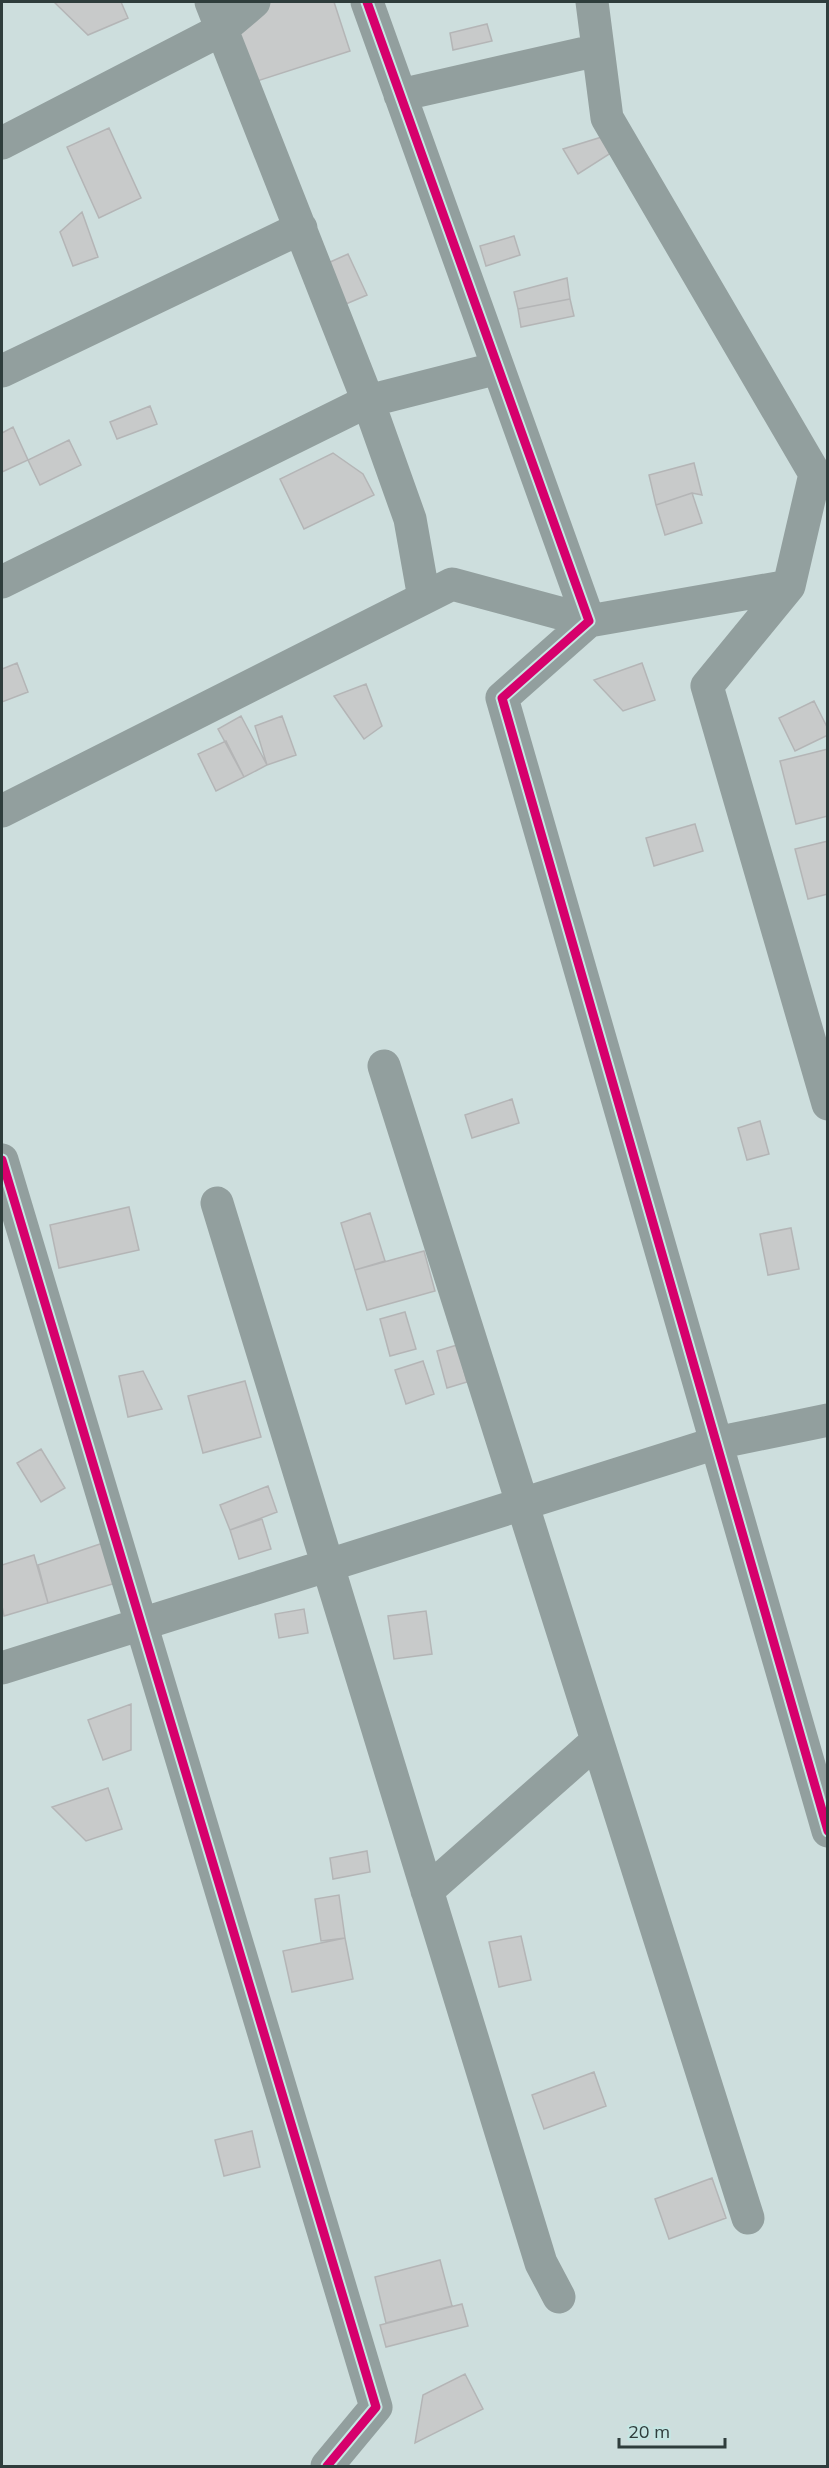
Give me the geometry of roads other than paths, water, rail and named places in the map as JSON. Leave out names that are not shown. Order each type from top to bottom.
[{"type":"street","points":[[2,143],[216,16],[254,2]]},
{"type":"street","points":[[367,2],[589,621]]},
{"type":"street","points":[[592,2],[607,118],[815,474],[789,586],[707,686],[828,1104]]},
{"type":"street","points":[[216,16],[301,228],[411,519],[424,598]]},
{"type":"street","points":[[400,95],[598,50]]},
{"type":"street","points":[[2,371],[301,228]]},
{"type":"street","points":[[2,582],[368,401],[498,368]]},
{"type":"street","points":[[2,811],[452,584],[589,621],[789,586]]},
{"type":"street","points":[[589,621],[502,698],[828,1831]]},
{"type":"street","points":[[384,1066],[748,2218]]},
{"type":"street","points":[[2,1160],[376,2407],[327,2466]]},
{"type":"street","points":[[216,1203],[541,2262],[559,2297]]},
{"type":"street","points":[[2,1668],[716,1443],[828,1420]]},
{"type":"street","points":[[427,1891],[597,1741]]}]
